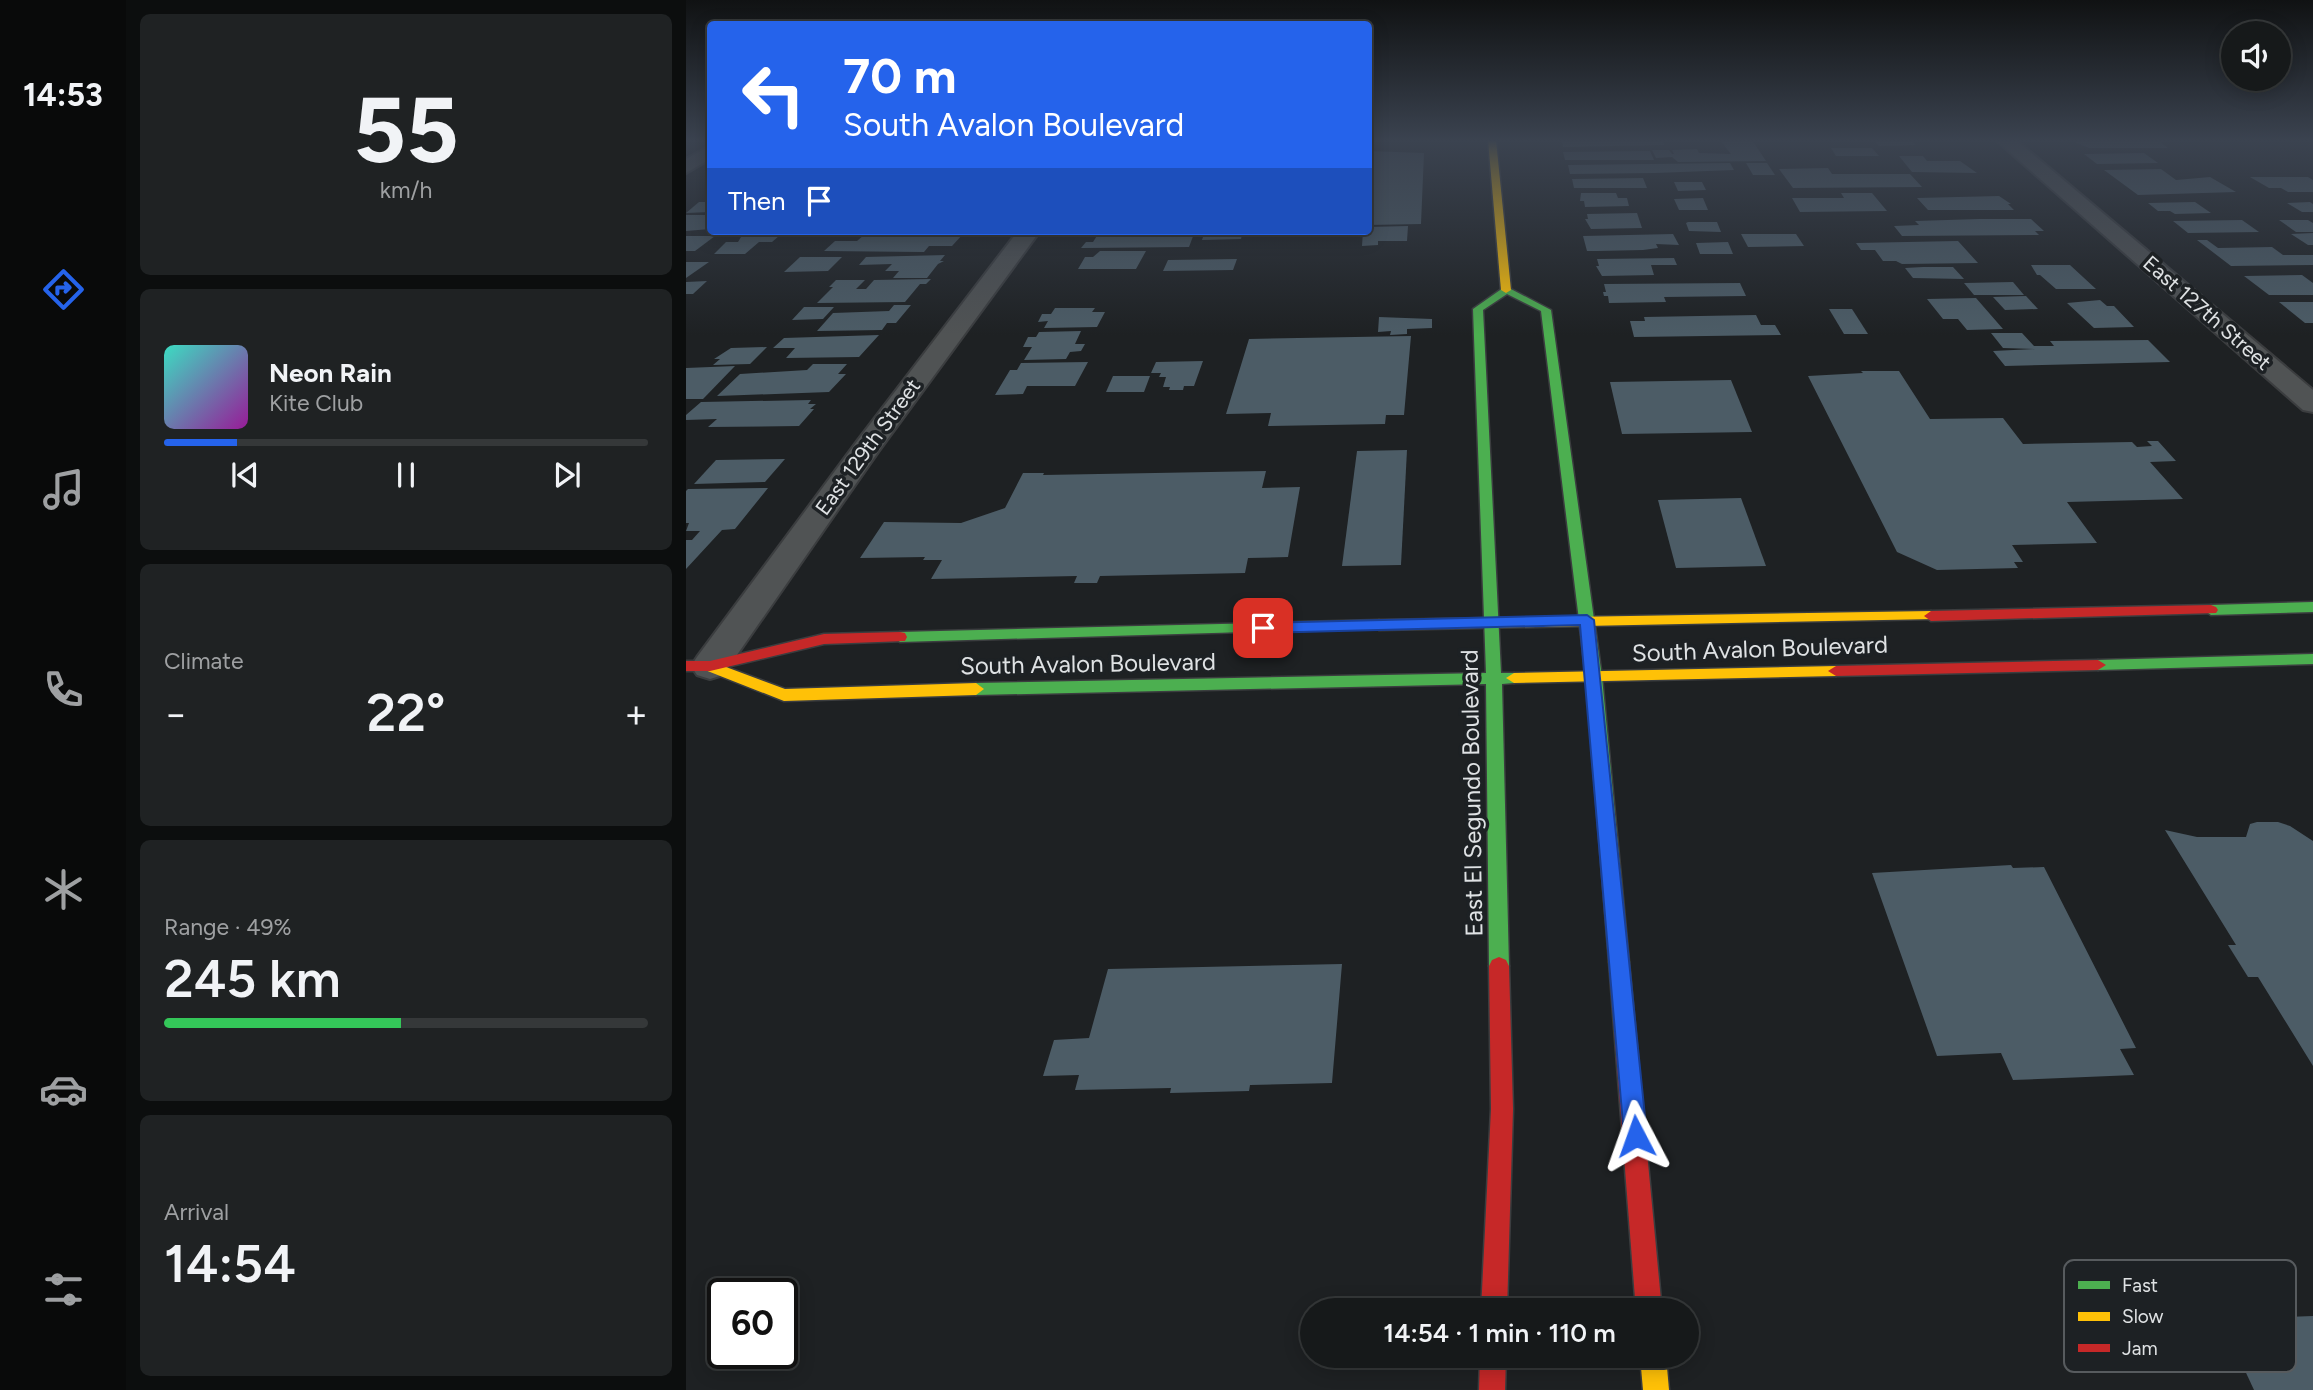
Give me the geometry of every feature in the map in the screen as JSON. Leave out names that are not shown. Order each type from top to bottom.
[{"type":"main road","points":[[1498,205],[1506,290],[1546,310],[1594,677],[1648,1298]]},
{"type":"main road","name":"East El Segundo Boulevard","points":[[1495,1298],[1502,1109],[1494,679],[1478,309],[1506,290]]},
{"type":"main road","name":"South Avalon Boulevard","points":[[698,666],[824,639],[1490,622],[2080,614],[2313,607]]},
{"type":"main road","name":"South Avalon Boulevard","points":[[698,666],[784,695],[2313,659]]},
{"type":"main road","points":[[1492,1390],[1493,1368]]},
{"type":"main road","points":[[1654,1368],[1656,1390]]},
{"type":"street","name":"East 127th Street","points":[[2081,205],[2313,404]]},
{"type":"street","name":"East 129th Street","points":[[698,666],[1026,235]]},
{"type":"building","points":[[696,205],[707,205],[707,212],[686,213]]},
{"type":"building","points":[[1372,205],[1422,205],[1421,224],[1372,225]]},
{"type":"building","points":[[1585,205],[1629,206],[1585,207]]},
{"type":"building","points":[[1677,205],[1706,205],[1708,210],[1679,210]]},
{"type":"building","points":[[1796,205],[1882,205],[1887,211],[1800,212]]},
{"type":"building","points":[[1923,205],[2009,205],[2014,210],[1928,210]]},
{"type":"building","points":[[2150,205],[2199,205],[2211,213],[2175,214],[2158,211]]},
{"type":"building","points":[[2290,205],[2313,205],[2313,212],[2302,212]]},
{"type":"building","points":[[1637,213],[1642,228],[1591,229],[1585,219],[1588,219],[1587,214]]},
{"type":"building","points":[[686,215],[707,215],[707,229],[686,231]]},
{"type":"building","points":[[2031,219],[2044,231],[2035,231],[2039,235],[1902,236],[1894,226],[1919,225],[1915,221]]},
{"type":"building","points":[[2242,220],[2259,232],[2188,233],[2173,221]]},
{"type":"building","points":[[2279,220],[2308,220],[2313,223],[2313,232],[2296,232]]},
{"type":"building","points":[[1688,222],[1717,222],[1721,232],[1689,231]]},
{"type":"building","points":[[1408,226],[1407,241],[1378,241],[1378,245],[1362,246],[1363,235],[1372,235],[1372,227]]},
{"type":"building","points":[[2313,233],[2313,245],[2308,245],[2291,234]]},
{"type":"building","points":[[1673,234],[1679,245],[1656,244],[1658,248],[1643,250],[1587,251],[1583,236]]},
{"type":"building","points":[[1741,234],[1796,234],[1804,246],[1748,247]]},
{"type":"building","points":[[864,235],[962,235],[952,246],[929,246],[924,252],[824,251],[835,241],[857,241]]},
{"type":"building","points":[[1097,235],[1194,235],[1189,247],[1081,248],[1086,242],[1093,242]]},
{"type":"building","points":[[1204,235],[1242,235],[1241,239],[1202,240]]},
{"type":"building","points":[[686,236],[715,236],[695,251],[686,251]]},
{"type":"building","points":[[779,236],[772,242],[759,242],[745,254],[714,254],[726,242],[738,242],[741,237]]},
{"type":"building","points":[[2197,240],[2207,240],[2218,248],[2272,247],[2283,255],[2313,255],[2313,265],[2231,266]]},
{"type":"building","points":[[1958,241],[1978,263],[1902,264],[1883,261],[1875,250],[1861,250],[1856,243]]},
{"type":"building","points":[[1728,242],[1733,254],[1700,254],[1696,243]]},
{"type":"building","points":[[1100,251],[1146,251],[1136,269],[1078,269],[1085,257],[1093,257]]},
{"type":"building","points":[[945,255],[940,261],[944,261],[938,264],[927,278],[893,278],[899,271],[885,271],[892,264],[859,265],[866,257]]},
{"type":"building","points":[[800,257],[842,257],[828,271],[784,272]]},
{"type":"building","points":[[1674,258],[1677,265],[1651,265],[1654,275],[1602,276],[1596,266],[1599,266],[1597,259]]},
{"type":"building","points":[[1237,259],[1233,270],[1163,271],[1168,260]]},
{"type":"building","points":[[686,262],[709,262],[686,278]]},
{"type":"building","points":[[2031,265],[2070,265],[2096,289],[2056,289],[2037,275]]},
{"type":"building","points":[[1953,267],[1964,279],[1913,278],[1905,268]]},
{"type":"building","points":[[2302,275],[2313,283],[2313,295],[2269,295],[2244,276]]},
{"type":"building","points":[[931,279],[926,284],[920,284],[905,302],[817,303],[833,287],[829,287],[836,280],[865,280],[856,289],[866,289],[874,280]]},
{"type":"building","points":[[707,281],[693,294],[686,294],[686,282]]},
{"type":"building","points":[[2013,282],[2024,295],[1974,295],[1964,283]]},
{"type":"building","points":[[1740,283],[1746,296],[1664,297],[1666,302],[1609,303],[1608,296],[1604,296],[1603,292],[1606,292],[1604,284]]},
{"type":"building","points":[[2026,296],[2038,309],[2005,310],[1993,297]]},
{"type":"building","points":[[1976,298],[2003,329],[1967,330],[1958,319],[1943,319],[1927,299]]},
{"type":"building","points":[[2100,300],[2107,306],[2114,306],[2134,327],[2094,328],[2067,303]]},
{"type":"building","points":[[2279,302],[2313,302],[2313,323],[2305,323]]},
{"type":"building","points":[[894,305],[911,305],[896,323],[887,323],[882,330],[817,331],[833,313],[889,311]]},
{"type":"building","points":[[804,307],[834,307],[823,319],[792,320]]},
{"type":"building","points":[[1055,308],[1095,308],[1092,312],[1105,312],[1097,327],[1044,328],[1048,321],[1038,322],[1042,314],[1051,314]]},
{"type":"building","points":[[1829,309],[1852,309],[1868,334],[1844,334]]},
{"type":"building","points":[[1756,315],[1761,325],[1775,325],[1781,335],[1634,337],[1630,321],[1645,321],[1644,317]]},
{"type":"building","points":[[1379,317],[1432,319],[1432,328],[1407,329],[1407,334],[1390,335],[1391,331],[1378,332]]},
{"type":"building","points":[[1081,331],[1075,344],[1085,344],[1081,351],[1070,352],[1066,359],[1024,360],[1032,347],[1023,347],[1028,337],[1036,337],[1039,332]]},
{"type":"building","points":[[1991,333],[2022,333],[2034,346],[2054,346],[2050,341],[2148,340],[2170,362],[2005,366],[1993,351],[2035,349],[2003,348]]},
{"type":"building","points":[[879,335],[859,357],[786,358],[795,348],[773,348],[784,338]]},
{"type":"building","points":[[1411,336],[1404,415],[1386,415],[1385,424],[1268,426],[1271,413],[1226,414],[1249,339]]},
{"type":"building","points":[[767,347],[750,364],[713,365],[720,359],[714,359],[731,348]]},
{"type":"building","points":[[1203,361],[1194,386],[1184,386],[1183,390],[1163,387],[1166,377],[1159,377],[1161,373],[1151,373],[1156,362]]},
{"type":"building","points":[[1088,362],[1075,386],[1027,386],[1023,394],[995,395],[1010,370],[1017,370],[1021,363]]},
{"type":"building","points":[[813,364],[847,364],[838,374],[846,374],[829,392],[717,396],[740,374],[807,370]]},
{"type":"building","points":[[735,366],[703,399],[686,399],[686,368]]},
{"type":"building","points":[[1861,371],[1899,371],[1930,419],[2003,418],[2023,444],[2132,442],[2137,447],[2152,446],[2147,441],[2158,441],[2176,461],[2150,462],[2183,499],[2067,502],[2097,543],[2012,545],[2023,562],[2014,562],[2018,568],[1937,570],[1897,552],[1808,376],[1863,373]]},
{"type":"building","points":[[1113,376],[1150,376],[1144,392],[1106,392]]},
{"type":"building","points":[[1731,380],[1752,432],[1622,434],[1610,382]]},
{"type":"building","points":[[811,400],[808,404],[816,404],[810,409],[814,409],[799,426],[708,427],[717,419],[686,420],[686,415],[701,402]]},
{"type":"building","points":[[1407,450],[1401,565],[1342,566],[1357,451]]},
{"type":"building","points":[[785,459],[765,482],[694,484],[716,460]]},
{"type":"building","points":[[1266,471],[1262,488],[1300,487],[1288,557],[1248,558],[1245,573],[1100,576],[1097,583],[1074,583],[1077,576],[931,579],[942,560],[923,560],[925,557],[860,558],[884,522],[961,523],[1005,508],[1023,473],[1044,473],[1043,475]]},
{"type":"building","points":[[768,488],[735,529],[722,530],[686,569],[686,540],[692,540],[700,531],[686,531],[689,523],[686,523],[688,489]]},
{"type":"building","points":[[1741,498],[1766,566],[1676,568],[1658,500]]},
{"type":"building","points":[[2278,822],[2290,826],[2313,841],[2313,1066],[2258,977],[2248,977],[2228,945],[2236,945],[2165,830],[2197,837],[2246,837],[2250,824]]},
{"type":"building","points":[[2011,865],[2013,868],[2044,867],[2136,1048],[2120,1049],[2134,1075],[2013,1080],[2001,1053],[1937,1056],[1872,873]]},
{"type":"building","points":[[1342,964],[1332,1083],[1250,1085],[1249,1091],[1170,1093],[1171,1088],[1075,1090],[1079,1075],[1043,1076],[1054,1040],[1089,1038],[1108,969]]},
{"type":"building","points":[[2313,1316],[2313,1390],[2254,1390],[2246,1372],[2296,1372],[2296,1317]]},
{"type":"traffic: fast","points":[[1506,290],[1546,310],[1594,677],[1619,962]]},
{"type":"traffic: fast","points":[[1499,966],[1494,679],[1478,309],[1506,290]]},
{"type":"traffic: fast","points":[[2211,610],[2313,607]]},
{"type":"traffic: fast","points":[[900,637],[1379,625]]},
{"type":"traffic: fast","points":[[2098,665],[2313,659]]},
{"type":"traffic: fast","points":[[976,689],[1514,678]]},
{"type":"traffic: slow","points":[[1498,205],[1506,290]]},
{"type":"traffic: slow","points":[[1379,625],[1931,616]]},
{"type":"traffic: slow","points":[[710,666],[784,695],[976,689]]},
{"type":"traffic: slow","points":[[1514,678],[1836,671]]},
{"type":"traffic: slow","points":[[1654,1368],[1656,1390]]},
{"type":"traffic: jam","points":[[1931,616],[2211,610]]},
{"type":"traffic: jam","points":[[686,666],[710,666],[824,639],[900,637]]},
{"type":"traffic: jam","points":[[1836,671],[2098,665]]},
{"type":"traffic: jam","points":[[1619,962],[1648,1298]]},
{"type":"traffic: jam","points":[[1495,1298],[1502,1109],[1499,966]]},
{"type":"traffic: jam","points":[[1492,1390],[1493,1368]]},
{"type":"route","points":[[1263,628],[1587,620],[1636,1136]]}]
